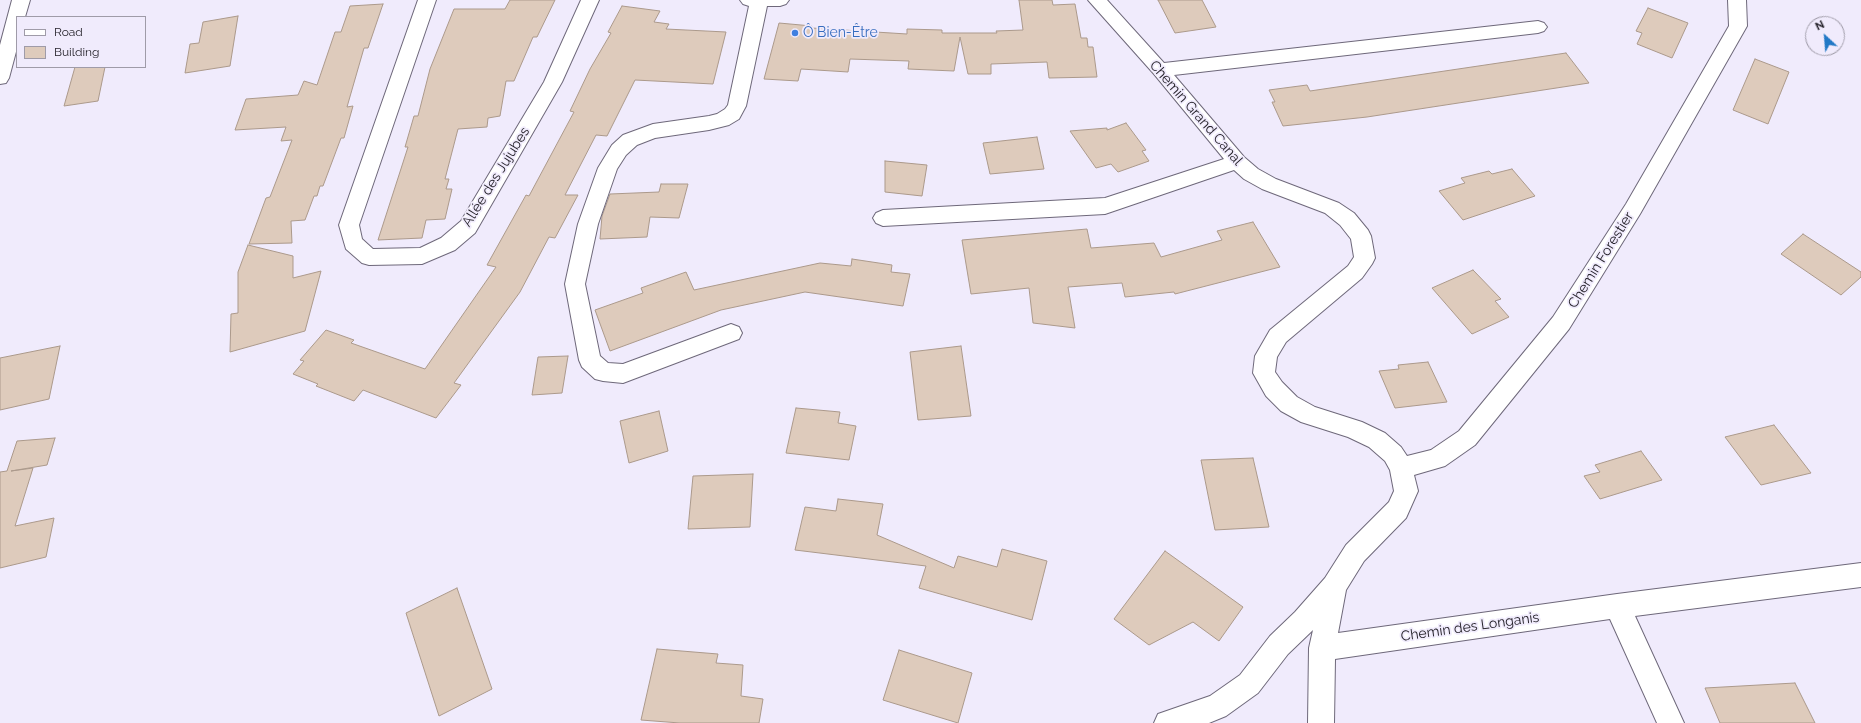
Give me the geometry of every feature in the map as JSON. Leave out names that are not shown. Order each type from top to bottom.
[{"type":"street","points":[[17,16],[22,0]]},
{"type":"street","name":"Allée des Jujubes","points":[[427,0],[350,225],[353,243],[369,257],[422,256],[448,244],[468,227],[554,82],[590,0]]},
{"type":"street","points":[[732,333],[624,374],[603,372],[590,360],[575,284],[588,224],[608,168],[619,150],[630,140],[653,131],[709,123],[722,120],[732,114],[736,106],[754,0],[780,0]]},
{"type":"street","name":"Chemin Grand Canal","points":[[1096,0],[1160,70],[1237,162],[1251,174],[1269,184],[1332,208],[1347,219],[1361,236],[1365,258],[1355,272],[1278,336],[1266,356],[1264,373],[1274,389],[1289,404],[1309,415],[1354,428],[1377,440],[1393,454],[1401,468],[1406,490],[1398,510],[1355,553],[1334,586],[1322,648],[1321,723]]},
{"type":"street","name":"Chemin Forestier","points":[[1401,468],[1437,459],[1466,438],[1561,323],[1633,210],[1738,26],[1737,0]]},
{"type":"street","points":[[0,78],[16,21]]},
{"type":"street","points":[[1160,70],[1538,27]]},
{"type":"street","points":[[883,218],[1105,206],[1237,162]]},
{"type":"street","name":"Chemin des Longanis","points":[[1322,648],[1617,606],[1861,575]]},
{"type":"street","points":[[1167,723],[1217,707],[1249,684],[1279,645],[1304,622],[1334,586]]},
{"type":"street","points":[[1617,606],[1671,723]]},
{"type":"building","points":[[510,0],[555,0],[537,37],[533,37],[514,81],[506,81],[500,116],[488,118],[487,127],[458,129],[445,179],[449,179],[446,189],[452,189],[445,219],[426,220],[422,238],[378,240],[408,147],[405,147],[414,116],[418,116],[430,69],[454,9],[505,9]]},
{"type":"building","points":[[1019,0],[1052,0],[1053,5],[1075,4],[1081,38],[1087,38],[1088,47],[1093,47],[1097,77],[1049,78],[1047,62],[991,64],[991,74],[968,74],[960,37],[954,71],[908,69],[909,61],[850,59],[848,72],[801,69],[798,81],[764,79],[779,23],[812,26],[812,28],[907,34],[907,29],[942,30],[942,33],[997,33],[996,31],[1023,30]]},
{"type":"building","points":[[1158,0],[1202,0],[1216,27],[1175,33]]},
{"type":"building","points":[[383,4],[368,48],[364,48],[347,107],[353,106],[344,138],[341,138],[323,186],[320,186],[317,196],[314,196],[305,220],[291,221],[292,243],[249,244],[266,198],[270,197],[292,140],[281,141],[286,127],[235,130],[246,99],[298,95],[304,81],[317,85],[335,32],[341,32],[350,6]]},
{"type":"building","points":[[622,6],[660,11],[654,22],[669,24],[666,29],[726,32],[713,84],[635,80],[607,136],[596,135],[565,195],[578,195],[555,238],[549,237],[520,292],[454,383],[461,385],[436,418],[363,390],[354,401],[316,386],[318,384],[293,374],[304,361],[300,360],[326,330],[354,340],[351,343],[425,369],[496,267],[487,265],[526,195],[529,196],[574,112],[570,111],[590,69],[611,33],[608,32]]},
{"type":"building","points":[[1648,8],[1688,23],[1672,58],[1637,44],[1642,33],[1636,31]]},
{"type":"building","points":[[238,16],[230,66],[185,73],[190,44],[199,43],[203,22]]},
{"type":"building","points":[[1566,53],[1589,83],[1367,117],[1283,126],[1272,102],[1275,102],[1269,90],[1307,85],[1310,91]]},
{"type":"building","points":[[1755,59],[1789,72],[1768,124],[1733,110]]},
{"type":"building","points":[[75,68],[105,68],[98,101],[64,106]]},
{"type":"building","points":[[1126,123],[1146,150],[1142,151],[1149,161],[1118,172],[1111,164],[1096,168],[1070,131],[1107,128],[1107,130]]},
{"type":"building","points":[[1037,137],[1044,169],[990,174],[983,143]]},
{"type":"building","points":[[885,161],[927,165],[922,196],[885,192]]},
{"type":"building","points":[[1512,169],[1535,196],[1463,220],[1439,191],[1465,183],[1461,178],[1489,171],[1492,174]]},
{"type":"building","points":[[661,184],[688,184],[679,218],[650,217],[647,237],[600,239],[602,216],[610,194],[659,192]]},
{"type":"building","points":[[1253,222],[1280,267],[1175,294],[1174,292],[1125,297],[1122,283],[1068,287],[1075,328],[1033,323],[1029,288],[971,294],[962,240],[1087,229],[1091,248],[1154,243],[1161,257],[1222,240],[1217,231]]},
{"type":"building","points":[[1803,234],[1861,272],[1861,277],[1841,295],[1781,254]]},
{"type":"building","points":[[248,245],[293,256],[293,278],[321,271],[305,331],[230,352],[231,314],[238,313],[238,272]]},
{"type":"building","points":[[852,259],[892,265],[891,272],[910,274],[903,306],[805,292],[721,310],[610,351],[595,310],[643,293],[641,288],[686,272],[694,290],[820,263],[851,266]]},
{"type":"building","points":[[1473,270],[1501,299],[1495,301],[1509,317],[1472,334],[1432,288]]},
{"type":"building","points":[[60,346],[49,399],[0,410],[0,358]]},
{"type":"building","points":[[961,346],[971,416],[918,420],[910,352]]},
{"type":"building","points":[[568,356],[562,393],[532,395],[538,357]]},
{"type":"building","points":[[1428,362],[1447,402],[1395,408],[1379,371],[1399,369],[1398,365]]},
{"type":"building","points":[[796,408],[840,412],[838,423],[856,426],[849,460],[786,453]]},
{"type":"building","points":[[659,411],[668,451],[629,463],[620,421]]},
{"type":"building","points":[[1774,425],[1811,473],[1761,485],[1725,437]]},
{"type":"building","points":[[55,438],[47,465],[11,471],[33,468],[15,526],[54,518],[46,557],[0,568],[0,472],[7,471],[17,441]]},
{"type":"building","points":[[1641,451],[1662,480],[1600,499],[1584,476],[1600,472],[1595,465]]},
{"type":"building","points":[[1253,458],[1269,527],[1215,530],[1201,460]]},
{"type":"building","points":[[753,474],[750,527],[688,529],[693,476]]},
{"type":"building","points":[[838,499],[883,504],[877,535],[954,568],[958,556],[997,567],[1002,549],[1047,561],[1032,620],[919,588],[926,566],[795,550],[805,507],[836,511]]},
{"type":"building","points":[[1165,551],[1243,607],[1219,641],[1193,622],[1149,645],[1114,619]]},
{"type":"building","points":[[457,588],[492,689],[439,716],[406,613]]},
{"type":"building","points":[[657,649],[718,654],[716,663],[743,665],[741,696],[763,699],[759,723],[680,723],[641,720]]},
{"type":"building","points":[[899,650],[972,673],[958,723],[883,700]]},
{"type":"building","points":[[1795,683],[1815,723],[1720,723],[1705,688]]},
{"type":"place","name":"Ô Bien-Être","points":[[795,33]]}]
